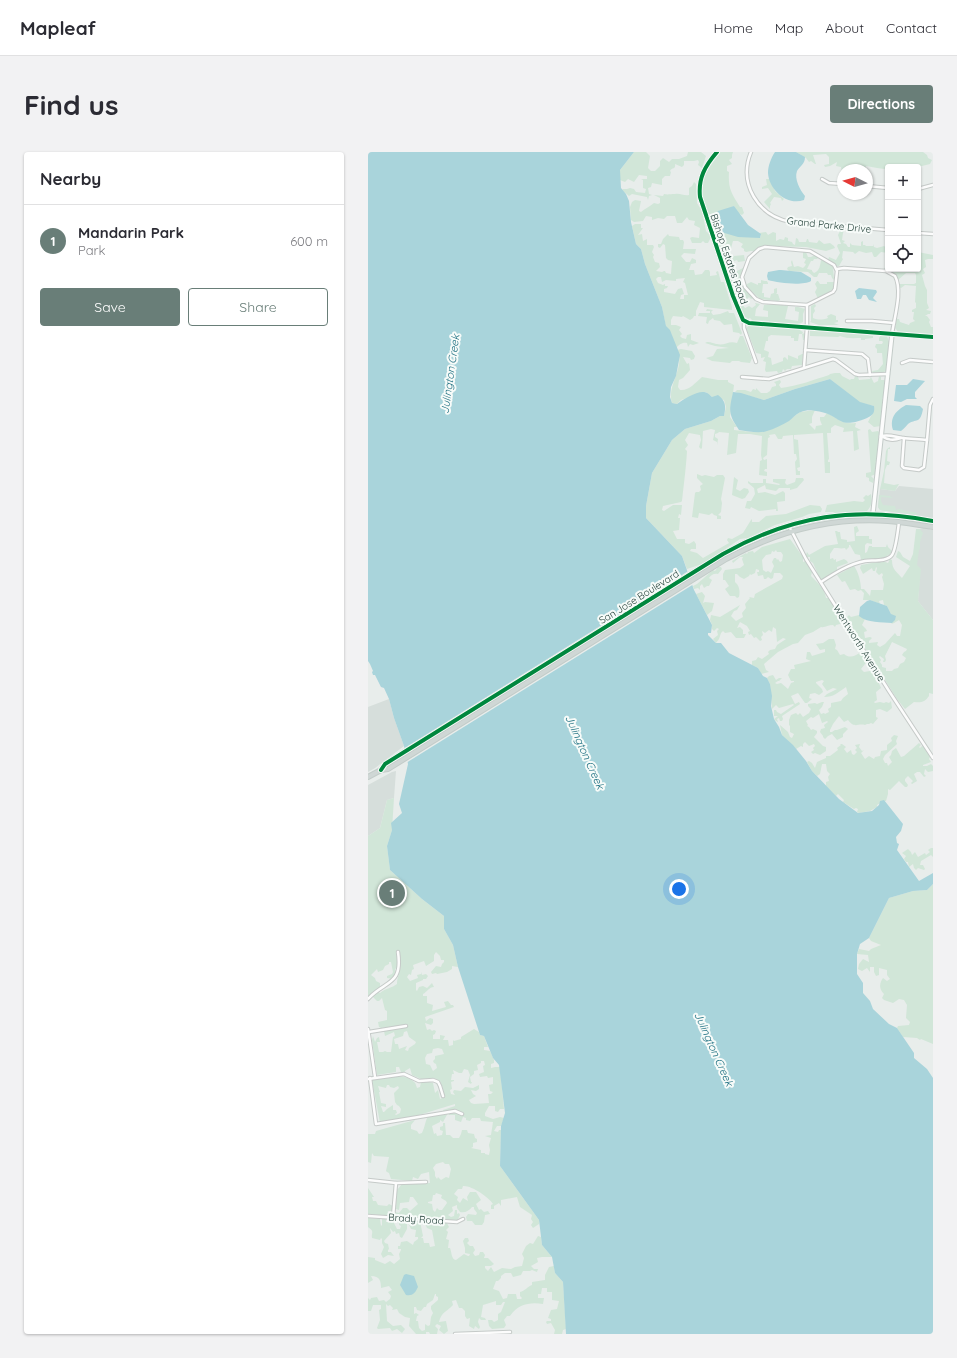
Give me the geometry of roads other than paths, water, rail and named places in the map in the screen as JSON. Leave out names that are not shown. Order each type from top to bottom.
[{"type":"main road","name":"San Jose Boulevard","points":[[368,777],[397,757],[697,570],[751,539],[788,525],[826,517],[873,513],[933,521]]},
{"type":"main road","points":[[840,521],[842,519],[871,517],[873,513]]},
{"type":"main road","points":[[899,522],[902,518],[915,518]]},
{"type":"main road","name":"San Jose Boulevard","points":[[380,770],[388,769],[726,559],[754,544],[791,531],[840,521],[868,520],[899,522],[933,527]]},
{"type":"street","name":"Bishop Estates Road","points":[[717,152],[706,166],[701,176],[700,197],[733,296],[741,318],[744,322],[744,328],[756,362]]},
{"type":"street","name":"Grand Parke Drive","points":[[751,152],[747,167],[749,188],[757,202],[771,215],[791,222],[885,230]]},
{"type":"street","points":[[822,178],[829,183],[837,184]]},
{"type":"street","points":[[921,188],[933,185]]},
{"type":"street","points":[[873,187],[885,188]]},
{"type":"street","points":[[921,233],[933,234]]},
{"type":"street","points":[[765,247],[814,252],[834,265],[836,269],[835,289],[833,292],[807,305],[763,302],[756,298],[745,287],[742,281],[742,276],[750,256],[759,249],[765,247]]},
{"type":"street","points":[[836,269],[844,268],[886,271],[894,274],[897,280],[898,287],[896,314],[892,334],[873,513]]},
{"type":"street","points":[[804,367],[807,305]]},
{"type":"street","points":[[847,321],[894,323]]},
{"type":"street","points":[[744,322],[933,337]]},
{"type":"street","points":[[805,350],[862,354],[868,359],[870,375]]},
{"type":"street","points":[[742,377],[768,379],[833,359],[855,374],[888,374]]},
{"type":"street","points":[[902,363],[910,360],[933,362]]},
{"type":"street","points":[[902,438],[902,466],[904,468],[919,470],[924,467],[930,404],[933,399]]},
{"type":"street","points":[[881,436],[887,434],[896,435],[902,438]]},
{"type":"street","points":[[881,436],[890,440],[902,438],[927,440]]},
{"type":"street","points":[[821,582],[852,564],[890,557],[893,551],[899,522]]},
{"type":"street","name":"Wentworth Avenue","points":[[788,525],[821,582],[889,692],[933,758]]},
{"type":"street","points":[[368,999],[396,977],[398,969],[398,952]]},
{"type":"street","points":[[375,1077],[368,1031],[406,1026]]},
{"type":"street","points":[[442,1096],[440,1086],[434,1080],[419,1081],[404,1074],[369,1079],[376,1124],[455,1111],[462,1114]]},
{"type":"street","points":[[368,1180],[396,1183],[426,1182]]},
{"type":"street","points":[[393,1217],[396,1183]]},
{"type":"street","name":"Brady Road","points":[[368,1216],[457,1222],[463,1219]]},
{"type":"street","points":[[455,1334],[510,1332]]},
{"type":"water","name":"Julington Creek","points":[[368,152],[634,152],[620,170],[621,188],[629,201],[631,222],[636,244],[641,249],[645,264],[662,307],[666,326],[670,330],[680,355],[676,376],[671,387],[670,397],[672,403],[677,404],[694,394],[704,392],[712,397],[718,395],[723,399],[725,407],[724,416],[720,416],[711,421],[685,429],[672,440],[652,473],[646,506],[646,518],[682,556],[694,590],[712,625],[711,633],[708,633],[708,635],[716,643],[721,643],[729,653],[758,668],[763,676],[767,678],[770,684],[772,696],[771,706],[774,719],[782,735],[793,745],[812,771],[839,799],[858,813],[872,811],[879,805],[880,801],[884,800],[903,824],[901,831],[896,837],[897,843],[899,844],[897,850],[919,881],[933,873],[933,884],[927,890],[913,891],[889,898],[869,938],[860,944],[857,954],[857,974],[863,983],[863,993],[870,1001],[873,1009],[889,1024],[897,1028],[914,1053],[914,1058],[927,1069],[933,1078],[933,1334],[566,1334],[563,1282],[555,1273],[552,1257],[542,1245],[539,1220],[500,1166],[501,1126],[505,1113],[499,1065],[493,1058],[484,1036],[480,1035],[458,967],[453,945],[444,929],[444,916],[422,899],[390,870],[387,846],[392,830],[391,823],[402,813],[399,804],[408,764],[404,746],[389,699],[384,688],[381,687],[375,675],[373,675],[373,671],[368,661]]},
{"type":"water","points":[[775,152],[796,152],[805,157],[796,174],[798,184],[805,196],[804,200],[791,201],[785,199],[775,191],[769,179],[768,170]]},
{"type":"water","points":[[734,206],[748,225],[761,234],[760,238],[738,237],[721,232],[716,214],[718,211]]},
{"type":"water","points":[[779,270],[801,272],[811,278],[811,281],[797,284],[768,280],[768,272]]},
{"type":"water","points":[[859,288],[876,290],[877,292],[873,298],[877,302],[869,300],[866,295],[863,295],[861,299],[857,299],[855,291]]},
{"type":"water","points":[[830,379],[860,402],[874,406],[874,412],[872,415],[857,422],[850,423],[844,422],[824,413],[806,411],[796,414],[789,421],[778,427],[761,432],[739,430],[731,416],[730,408],[733,392],[764,400]]},
{"type":"water","points":[[913,379],[925,381],[915,392],[915,397],[917,399],[907,399],[901,402],[894,401],[896,385],[907,385]]},
{"type":"water","points":[[906,405],[920,406],[923,409],[921,417],[908,424],[901,431],[893,430],[892,421],[895,414]]},
{"type":"water","points":[[870,600],[887,606],[891,614],[896,616],[895,620],[892,623],[875,622],[866,620],[859,616],[860,607]]},
{"type":"water","points":[[404,1275],[414,1276],[418,1287],[415,1292],[410,1295],[406,1295],[400,1285]]},
{"type":"place","name":"Mandarin Park","points":[[392,893]]}]
